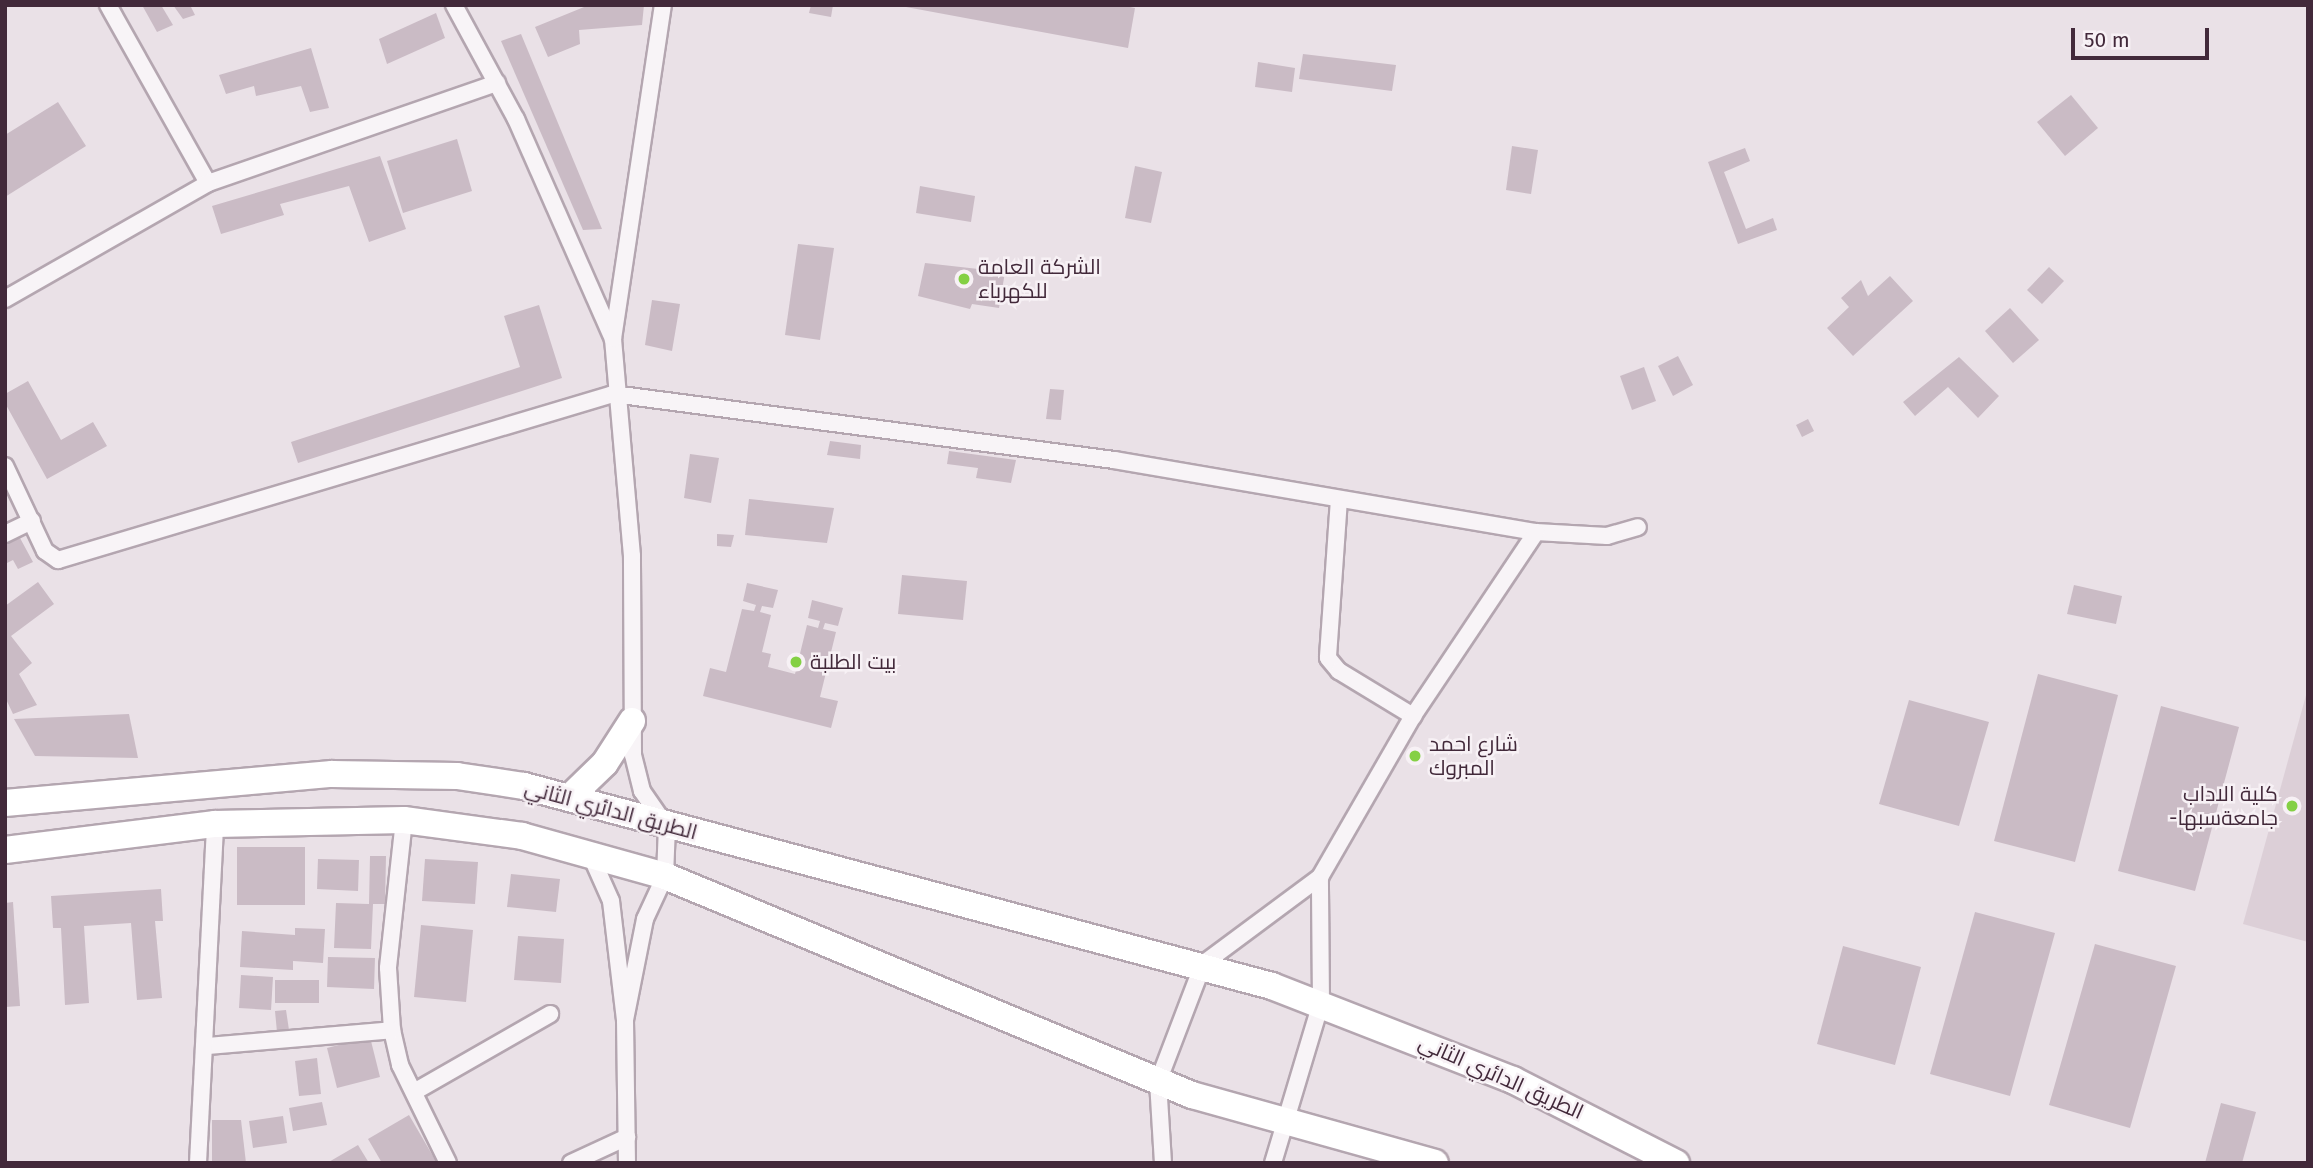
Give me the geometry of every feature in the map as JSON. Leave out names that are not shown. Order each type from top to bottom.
[{"type":"main road","points":[[571,796],[605,763],[632,721]]},
{"type":"main road","name":"الطريق الدائري الثاني","points":[[5,803],[332,774],[457,776],[571,796],[667,827],[1203,964],[1321,1003],[1538,1092],[1676,1163]]},
{"type":"main road","points":[[5,850],[215,824],[404,820],[498,832],[665,876],[1158,1082],[1282,1124],[1402,1159],[1435,1163]]},
{"type":"street","points":[[108,5],[208,183]]},
{"type":"street","points":[[454,5],[497,83],[614,339]]},
{"type":"street","points":[[625,1020],[645,919],[665,876],[667,827],[642,791],[632,721],[632,556],[613,394],[614,339],[663,5]]},
{"type":"street","points":[[5,299],[208,183],[497,83]]},
{"type":"street","points":[[5,466],[45,551],[58,559],[613,394],[1114,460],[1535,532],[1607,536],[1638,527]]},
{"type":"street","points":[[1339,499],[1328,658],[1339,671],[1413,716]]},
{"type":"street","points":[[5,534],[33,521]]},
{"type":"street","points":[[1163,1163],[1158,1082],[1203,964],[1320,877],[1413,716],[1535,532]]},
{"type":"street","points":[[404,820],[388,968],[392,1030],[414,1092],[448,1163]]},
{"type":"street","points":[[198,1163],[207,1046],[215,824]]},
{"type":"street","points":[[591,856],[611,901],[625,1020],[627,1163]]},
{"type":"street","points":[[1273,1163],[1282,1124],[1321,1003],[1320,877]]},
{"type":"street","points":[[414,1092],[550,1014]]},
{"type":"street","points":[[207,1046],[392,1030]]},
{"type":"street","points":[[571,1163],[627,1137]]},
{"type":"shaded area","name":"كلية الاداب -جامعةسبها","points":[[2308,688],[2308,942],[2243,924]]},
{"type":"building","points":[[142,5],[161,5],[173,25],[157,32]]},
{"type":"building","points":[[173,5],[190,5],[195,15],[183,19]]},
{"type":"building","points":[[589,5],[644,5],[642,25],[579,30],[580,44],[548,57],[535,27]]},
{"type":"building","points":[[811,5],[833,5],[831,17],[809,13]]},
{"type":"building","points":[[1120,5],[1135,8],[1128,48],[906,7]]},
{"type":"building","points":[[436,13],[445,38],[387,64],[379,39]]},
{"type":"building","points":[[521,34],[602,229],[583,230],[501,41]]},
{"type":"building","points":[[311,48],[329,108],[310,112],[301,86],[256,96],[254,86],[226,94],[219,75]]},
{"type":"building","points":[[1303,54],[1396,65],[1392,91],[1299,79]]},
{"type":"building","points":[[1258,62],[1295,68],[1292,92],[1255,87]]},
{"type":"building","points":[[2071,95],[2098,128],[2065,156],[2037,122]]},
{"type":"building","points":[[58,102],[86,146],[5,197],[5,135]]},
{"type":"building","points":[[457,139],[472,191],[403,213],[387,161]]},
{"type":"building","points":[[1512,146],[1538,150],[1531,194],[1506,190]]},
{"type":"building","points":[[1745,148],[1750,161],[1724,172],[1746,229],[1773,218],[1777,230],[1738,244],[1708,162]]},
{"type":"building","points":[[380,156],[406,229],[369,242],[349,186],[280,204],[284,215],[221,234],[212,206]]},
{"type":"building","points":[[1135,166],[1162,172],[1151,223],[1125,218]]},
{"type":"building","points":[[920,186],[975,196],[971,222],[916,213]]},
{"type":"building","points":[[798,244],[834,248],[820,340],[785,335]]},
{"type":"building","points":[[925,263],[1005,272],[999,308],[972,304],[970,309],[918,296]]},
{"type":"building","points":[[2049,267],[2064,281],[2042,304],[2027,290]]},
{"type":"building","points":[[1890,276],[1913,301],[1853,356],[1827,328],[1849,307],[1841,298],[1861,280],[1868,296]]},
{"type":"building","points":[[652,300],[680,304],[672,351],[645,345]]},
{"type":"building","points":[[539,305],[562,378],[298,463],[291,442],[520,367],[504,316]]},
{"type":"building","points":[[2010,308],[2039,340],[2013,363],[1985,331]]},
{"type":"building","points":[[1678,356],[1693,385],[1673,396],[1658,366]]},
{"type":"building","points":[[1959,357],[1999,396],[1978,418],[1948,387],[1915,416],[1903,402]]},
{"type":"building","points":[[1644,367],[1656,401],[1632,410],[1620,376]]},
{"type":"building","points":[[28,381],[61,440],[93,422],[107,446],[47,479],[5,403],[5,394]]},
{"type":"building","points":[[1050,389],[1064,390],[1061,420],[1046,419]]},
{"type":"building","points":[[1808,419],[1814,431],[1802,437],[1796,425]]},
{"type":"building","points":[[830,441],[861,445],[860,459],[827,455]]},
{"type":"building","points":[[949,451],[1016,460],[1011,483],[976,478],[978,468],[947,464]]},
{"type":"building","points":[[690,454],[719,458],[711,503],[684,498]]},
{"type":"building","points":[[749,499],[834,508],[827,543],[745,535]]},
{"type":"building","points":[[717,534],[734,535],[731,547],[717,546]]},
{"type":"building","points":[[20,538],[33,562],[18,569],[13,560],[5,564],[5,545]]},
{"type":"building","points":[[902,575],[967,581],[963,620],[898,614]]},
{"type":"building","points":[[38,582],[54,604],[11,636],[32,663],[19,674],[37,705],[13,714],[5,697],[5,606]]},
{"type":"building","points":[[747,583],[778,590],[773,608],[762,606],[760,612],[771,615],[762,652],[771,654],[768,667],[795,674],[807,625],[818,628],[820,621],[808,618],[812,600],[843,608],[838,626],[825,623],[823,629],[836,632],[820,697],[838,701],[831,728],[703,696],[710,668],[726,672],[742,609],[754,611],[756,605],[743,601]]},
{"type":"building","points":[[2074,585],[2122,596],[2116,624],[2067,614]]},
{"type":"building","points":[[2038,674],[2118,695],[2075,862],[1994,841]]},
{"type":"building","points":[[1909,700],[1989,722],[1959,826],[1879,804]]},
{"type":"building","points":[[2161,706],[2239,727],[2195,891],[2118,871]]},
{"type":"building","points":[[129,714],[138,758],[35,756],[14,719]]},
{"type":"building","points":[[237,847],[305,847],[305,905],[237,905]]},
{"type":"building","points":[[370,856],[386,856],[385,904],[373,904],[371,949],[334,948],[336,903],[369,904]]},
{"type":"building","points":[[318,859],[359,860],[358,891],[317,889]]},
{"type":"building","points":[[425,859],[478,862],[475,904],[422,901]]},
{"type":"building","points":[[511,874],[560,879],[556,912],[507,907]]},
{"type":"building","points":[[161,889],[163,921],[155,921],[162,998],[137,1000],[131,923],[84,926],[89,1003],[65,1005],[61,928],[53,928],[51,896]]},
{"type":"building","points":[[13,902],[20,1006],[5,1007],[5,903]]},
{"type":"building","points":[[1975,912],[2055,933],[2010,1096],[1930,1074]]},
{"type":"building","points":[[421,925],[473,930],[466,1002],[414,997]]},
{"type":"building","points":[[295,928],[325,929],[323,963],[293,961],[293,970],[240,967],[242,931],[295,935]]},
{"type":"building","points":[[518,936],[564,939],[561,983],[514,980]]},
{"type":"building","points":[[2095,944],[2176,966],[2130,1128],[2049,1105]]},
{"type":"building","points":[[1843,946],[1921,967],[1895,1065],[1817,1044]]},
{"type":"building","points":[[328,957],[375,958],[374,989],[327,987]]},
{"type":"building","points":[[241,975],[273,977],[271,1010],[239,1008]]},
{"type":"building","points":[[275,980],[319,980],[319,1003],[275,1003]]},
{"type":"building","points":[[286,1010],[289,1030],[277,1032],[275,1011]]},
{"type":"building","points":[[370,1037],[380,1077],[337,1088],[327,1048]]},
{"type":"building","points":[[317,1058],[321,1094],[299,1096],[295,1061]]},
{"type":"building","points":[[322,1102],[327,1125],[293,1131],[289,1108]]},
{"type":"building","points":[[2221,1103],[2256,1112],[2242,1163],[2205,1163]]},
{"type":"building","points":[[409,1115],[437,1163],[382,1163],[368,1139]]},
{"type":"building","points":[[283,1116],[287,1143],[253,1148],[249,1121]]},
{"type":"building","points":[[212,1120],[241,1120],[246,1163],[212,1163]]},
{"type":"building","points":[[358,1145],[369,1163],[327,1163]]},
{"type":"place","name":"الشركة العامة للكهرباء","points":[[964,279]]},
{"type":"place","name":"بيت الطلبة","points":[[796,662]]},
{"type":"place","name":"شارع احمد المبروك","points":[[1415,756]]},
{"type":"place","name":"كلية الاداب -جامعةسبها","points":[[2292,806]]}]
